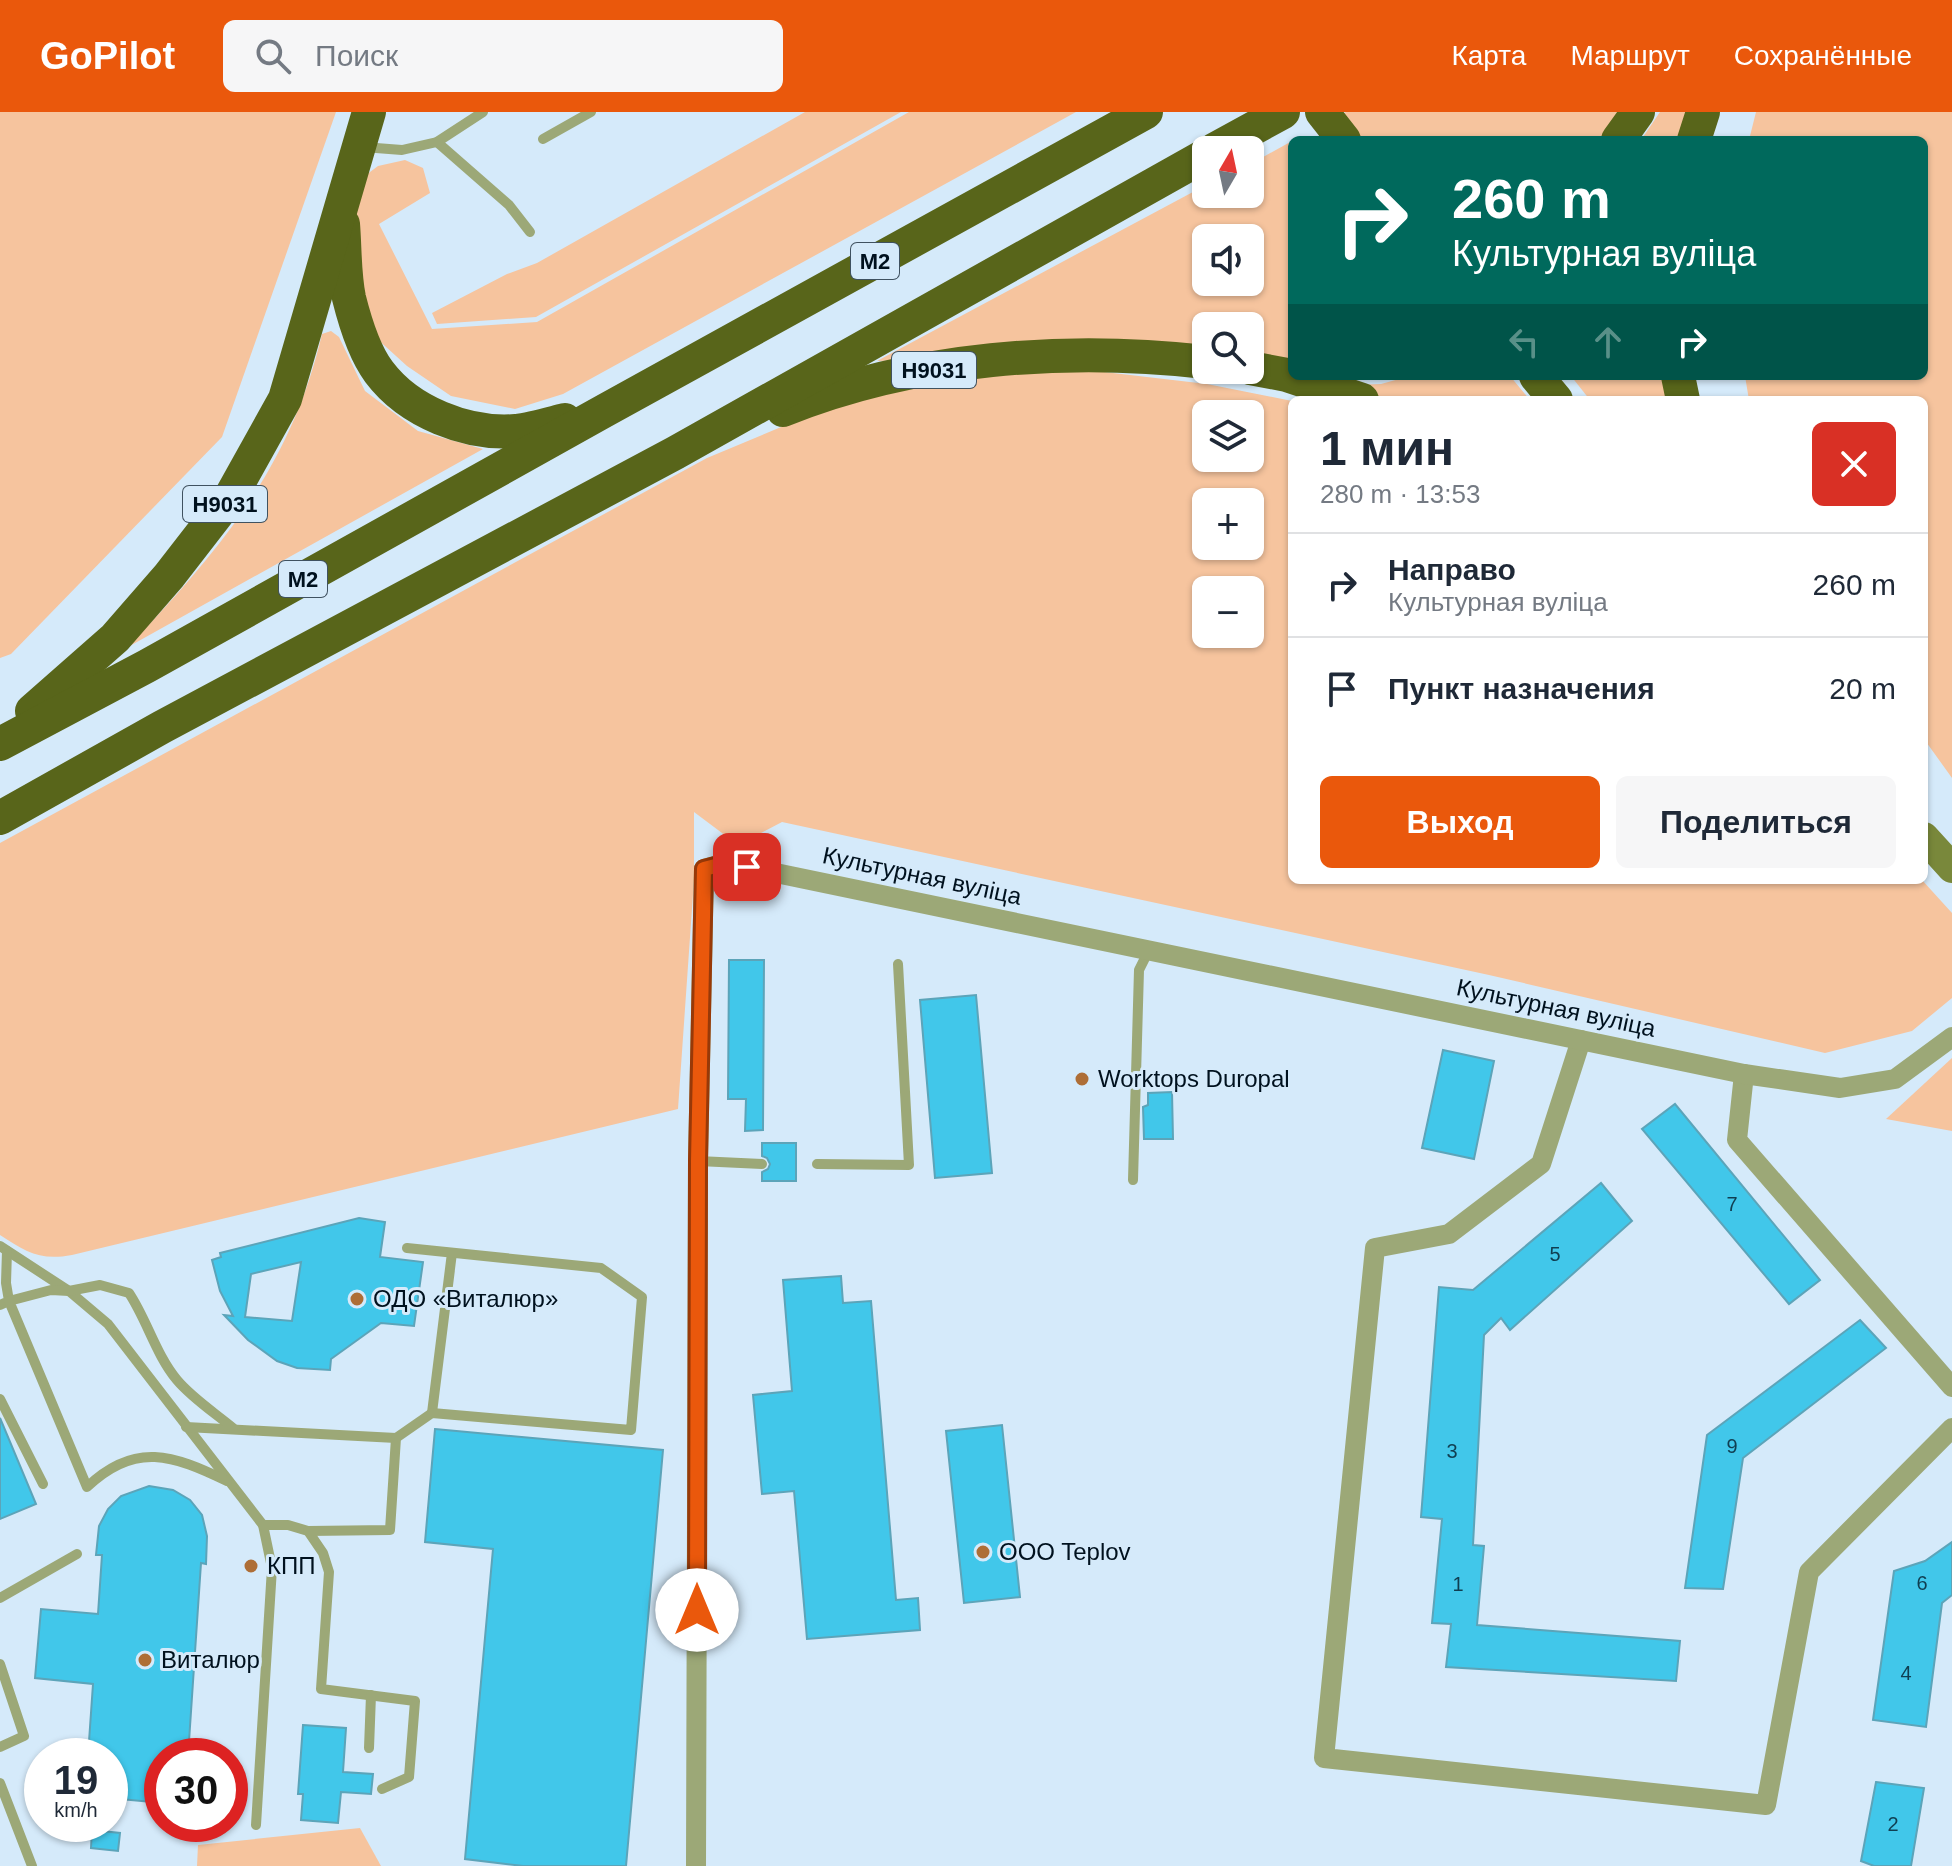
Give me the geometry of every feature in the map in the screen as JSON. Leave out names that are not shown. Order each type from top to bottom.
[{"type":"highway","name":"Н9031","points":[[0,736],[54,694],[115,638],[169,576],[231,496],[285,399],[369,112]]},
{"type":"highway","name":"М2","points":[[0,744],[147,666],[1146,112]]},
{"type":"highway","points":[[1239,136],[1283,112]]},
{"type":"highway","points":[[1322,112],[1341,136]]},
{"type":"highway","points":[[1621,136],[1638,112]]},
{"type":"highway","points":[[1695,136],[1703,112]]},
{"type":"highway","points":[[0,818],[162,727],[675,453],[1192,163]]},
{"type":"highway","name":"Н9031","points":[[341,204],[348,295],[359,332],[379,371],[400,393],[423,411],[471,429],[515,431],[604,411]]},
{"type":"highway","name":"Н9031","points":[[675,453],[791,406],[855,386],[964,364],[1077,355],[1192,361]]},
{"type":"highway","points":[[1264,371],[1288,375]]},
{"type":"highway","points":[[1304,380],[1350,396]]},
{"type":"highway","points":[[1539,380],[1553,396]]},
{"type":"main road","points":[[1928,841],[1952,868]]},
{"type":"street","name":"Культурная вуліца","points":[[696,1866],[698,1161],[704,869],[723,864],[747,867],[1744,1074],[1840,1088],[1895,1079],[1952,1037]]},
{"type":"street","points":[[1581,1040],[1541,1164],[1449,1234],[1375,1248],[1324,1758],[1766,1805],[1809,1572],[1952,1428]]},
{"type":"street","points":[[1744,1074],[1737,1140],[1952,1387]]},
{"type":"lane","points":[[543,139],[591,112]]},
{"type":"lane","points":[[359,146],[402,150],[437,142],[476,114]]},
{"type":"lane","points":[[437,142],[509,205],[530,232]]},
{"type":"lane","points":[[1133,1180],[1139,970],[1149,950]]},
{"type":"lane","points":[[817,1164],[909,1165],[898,964]]},
{"type":"lane","points":[[698,1161],[762,1164]]},
{"type":"lane","points":[[186,1427],[396,1438],[432,1413],[631,1430],[642,1297],[601,1268],[407,1248]]},
{"type":"lane","points":[[4,1249],[69,1291],[108,1324],[263,1525],[272,1568],[256,1825]]},
{"type":"lane","points":[[4,1249],[4,1303],[87,1487],[103,1471],[125,1460],[155,1455],[178,1459],[233,1483]]},
{"type":"lane","points":[[432,1413],[452,1253]]},
{"type":"lane","points":[[4,1303],[51,1290],[69,1291],[100,1285],[129,1293],[176,1379],[233,1428]]},
{"type":"lane","points":[[0,1399],[43,1484]]},
{"type":"lane","points":[[263,1525],[288,1525],[308,1531],[390,1530],[396,1438]]},
{"type":"lane","points":[[308,1531],[323,1553],[329,1572],[321,1689],[415,1701],[409,1777],[382,1789]]},
{"type":"lane","points":[[0,1598],[77,1554]]},
{"type":"lane","points":[[0,1664],[24,1736],[0,1747]]},
{"type":"lane","points":[[369,1748],[371,1695]]},
{"type":"lane","points":[[0,1783],[32,1866]]},
{"type":"shaded area","points":[[0,112],[336,112],[222,437],[11,654],[0,658]]},
{"type":"shaded area","points":[[805,112],[901,112],[536,317],[437,324],[432,313],[507,274],[537,263]]},
{"type":"shaded area","points":[[909,112],[1076,112],[563,394],[515,409],[451,396],[407,366],[374,336],[343,206],[354,184],[378,166],[405,160],[423,168],[430,193],[379,224],[432,329],[537,322]]},
{"type":"shaded area","points":[[1346,112],[1626,112],[1609,136],[1358,136],[1340,115]]},
{"type":"shaded area","points":[[1660,112],[1696,112],[1687,136],[1644,136]]},
{"type":"shaded area","points":[[1756,112],[1952,112],[1952,778],[1928,745],[1928,396],[1748,396],[1746,380],[1928,380],[1928,136],[1750,136]]},
{"type":"shaded area","points":[[1288,143],[1288,361],[1264,359],[1264,312],[1192,312],[1192,352],[877,361],[1192,192],[1192,208],[1264,208],[1264,157]]},
{"type":"shaded area","points":[[331,331],[339,337],[365,391],[418,431],[483,449],[128,647],[192,576],[248,504],[291,426],[322,334]]},
{"type":"shaded area","points":[[1087,370],[1207,384],[1288,400],[1288,884],[1926,884],[1952,913],[1952,998],[1912,1031],[1825,1053],[1489,975],[782,822],[738,845],[694,812],[694,880],[678,1109],[72,1255],[51,1257],[34,1254],[0,1235],[0,843],[707,458],[854,400],[990,374]]},
{"type":"shaded area","points":[[1396,380],[1513,380],[1527,396],[1376,396],[1351,385]]},
{"type":"shaded area","points":[[1574,380],[1668,380],[1670,396],[1587,396]]},
{"type":"shaded area","points":[[1952,1058],[1952,1131],[1886,1119]]},
{"type":"shaded area","points":[[360,1828],[381,1866],[197,1866],[198,1845]]},
{"type":"building","points":[[729,960],[764,960],[763,1130],[745,1131],[746,1099],[728,1099]]},
{"type":"building","points":[[976,995],[992,1173],[935,1178],[920,1000]]},
{"type":"building","points":[[1443,1050],[1494,1061],[1474,1159],[1422,1148]]},
{"type":"building","points":[[1172,1092],[1173,1139],[1144,1139],[1143,1107],[1148,1105],[1148,1093]]},
{"type":"building","points":[[1675,1104],[1820,1280],[1789,1304],[1642,1129]]},
{"type":"building","points":[[762,1143],[796,1143],[796,1181],[762,1181],[762,1172],[770,1164],[762,1156]]},
{"type":"building","points":[[1601,1183],[1632,1221],[1510,1330],[1501,1318],[1484,1335],[1473,1545],[1484,1546],[1477,1625],[1680,1641],[1676,1681],[1446,1667],[1451,1624],[1432,1623],[1442,1519],[1421,1517],[1439,1287],[1473,1290]]},
{"type":"building","name":"ОДО «Виталюр»","points":[[359,1218],[385,1222],[380,1257],[423,1262],[414,1326],[381,1323],[331,1359],[330,1370],[297,1368],[277,1361],[248,1340],[224,1315],[233,1316],[220,1291],[212,1260],[221,1257],[220,1253]],"holes":[[[301,1262],[292,1321],[245,1317],[251,1274]]]},
{"type":"building","points":[[841,1276],[843,1303],[871,1301],[896,1600],[918,1598],[920,1630],[807,1639],[794,1491],[762,1494],[753,1395],[792,1391],[783,1280]]},
{"type":"building","points":[[1860,1320],[1886,1348],[1743,1458],[1723,1589],[1685,1588],[1707,1435]]},
{"type":"building","points":[[0,1418],[36,1504],[0,1519]]},
{"type":"building","points":[[1002,1425],[1020,1597],[964,1603],[946,1431]]},
{"type":"building","points":[[435,1429],[663,1450],[626,1866],[523,1866],[465,1859],[493,1549],[425,1542]]},
{"type":"building","name":"Виталюр","points":[[149,1486],[173,1490],[190,1500],[202,1515],[207,1536],[206,1564],[201,1563],[189,1738],[144,1738],[144,1801],[128,1800],[128,1738],[89,1738],[93,1684],[35,1678],[41,1609],[98,1614],[102,1555],[96,1555],[99,1526],[108,1509],[121,1496]]},
{"type":"building","points":[[1952,1542],[1952,1595],[1942,1603],[1926,1727],[1873,1720],[1894,1571],[1925,1561]]},
{"type":"building","points":[[303,1725],[346,1728],[343,1772],[373,1774],[371,1794],[341,1792],[338,1823],[301,1820],[303,1794],[298,1794]]},
{"type":"building","points":[[1876,1782],[1924,1788],[1911,1866],[1874,1866],[1861,1861]]},
{"type":"building","points":[[91,1842],[119,1842],[118,1851],[91,1848]]},
{"type":"place","name":"Worktops Duropal","points":[[1082,1079]]},
{"type":"place","name":"ОДО «Виталюр»","points":[[357,1299]]},
{"type":"place","name":"OOO Teplov","points":[[983,1552]]},
{"type":"place","name":"КПП","points":[[251,1566]]},
{"type":"place","name":"Виталюр","points":[[145,1660]]},
{"type":"route","points":[[697,1610],[698,1161],[704,869],[723,864],[747,867]]}]
